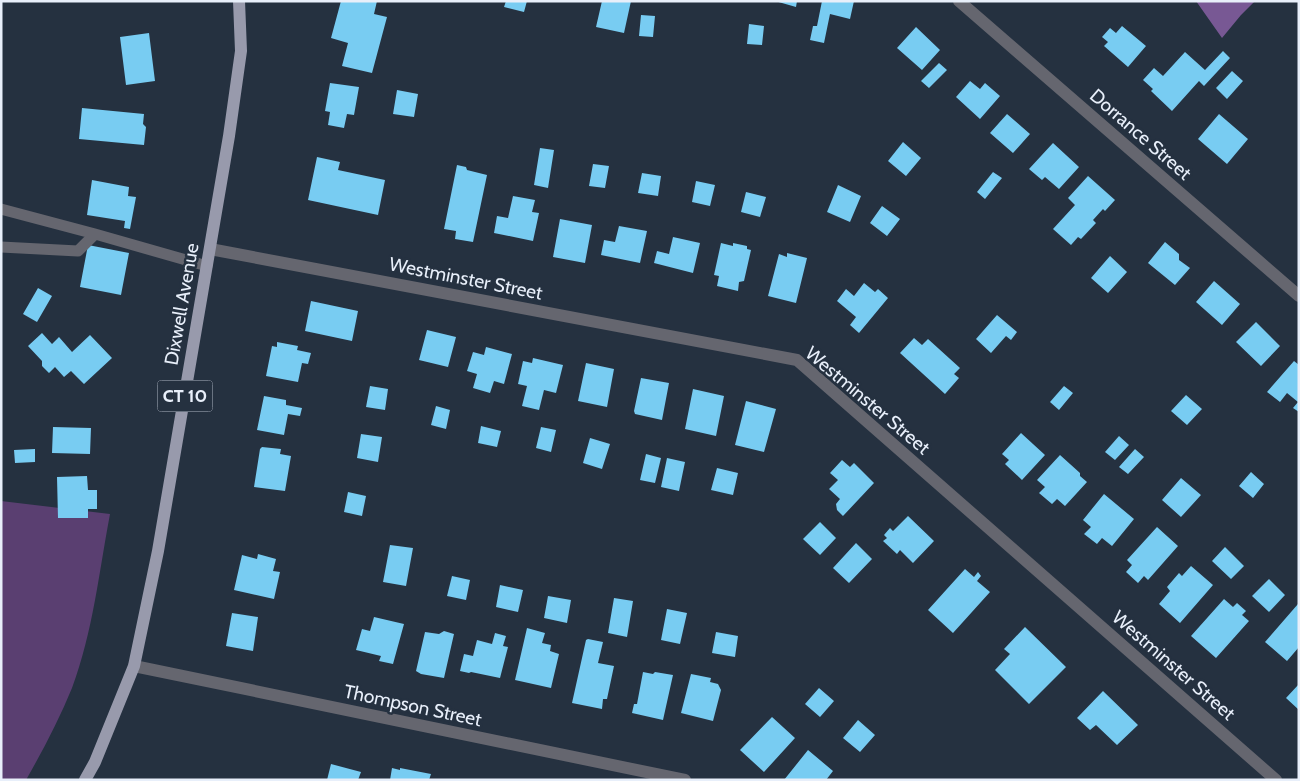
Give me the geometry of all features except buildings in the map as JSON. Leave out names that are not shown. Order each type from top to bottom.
[{"type":"main road","name":"Dixwell Avenue","points":[[85,780],[95,762],[134,666],[158,551],[229,136],[241,50],[239,1]]},
{"type":"street","name":"Dorrance Street","points":[[959,1],[1299,296]]},
{"type":"street","name":"Westminster Street","points":[[210,249],[797,360],[1276,780]]},
{"type":"street","name":"Thompson Street","points":[[134,666],[685,780]]},
{"type":"lane","points":[[1,209],[207,266]]},
{"type":"lane","points":[[1,247],[78,251],[95,234]]},
{"type":"shaded area","points":[[1196,1],[1255,1],[1222,38]]},
{"type":"shaded area","points":[[1,501],[110,514],[95,602],[79,667],[62,712],[26,780],[1,780]]}]
